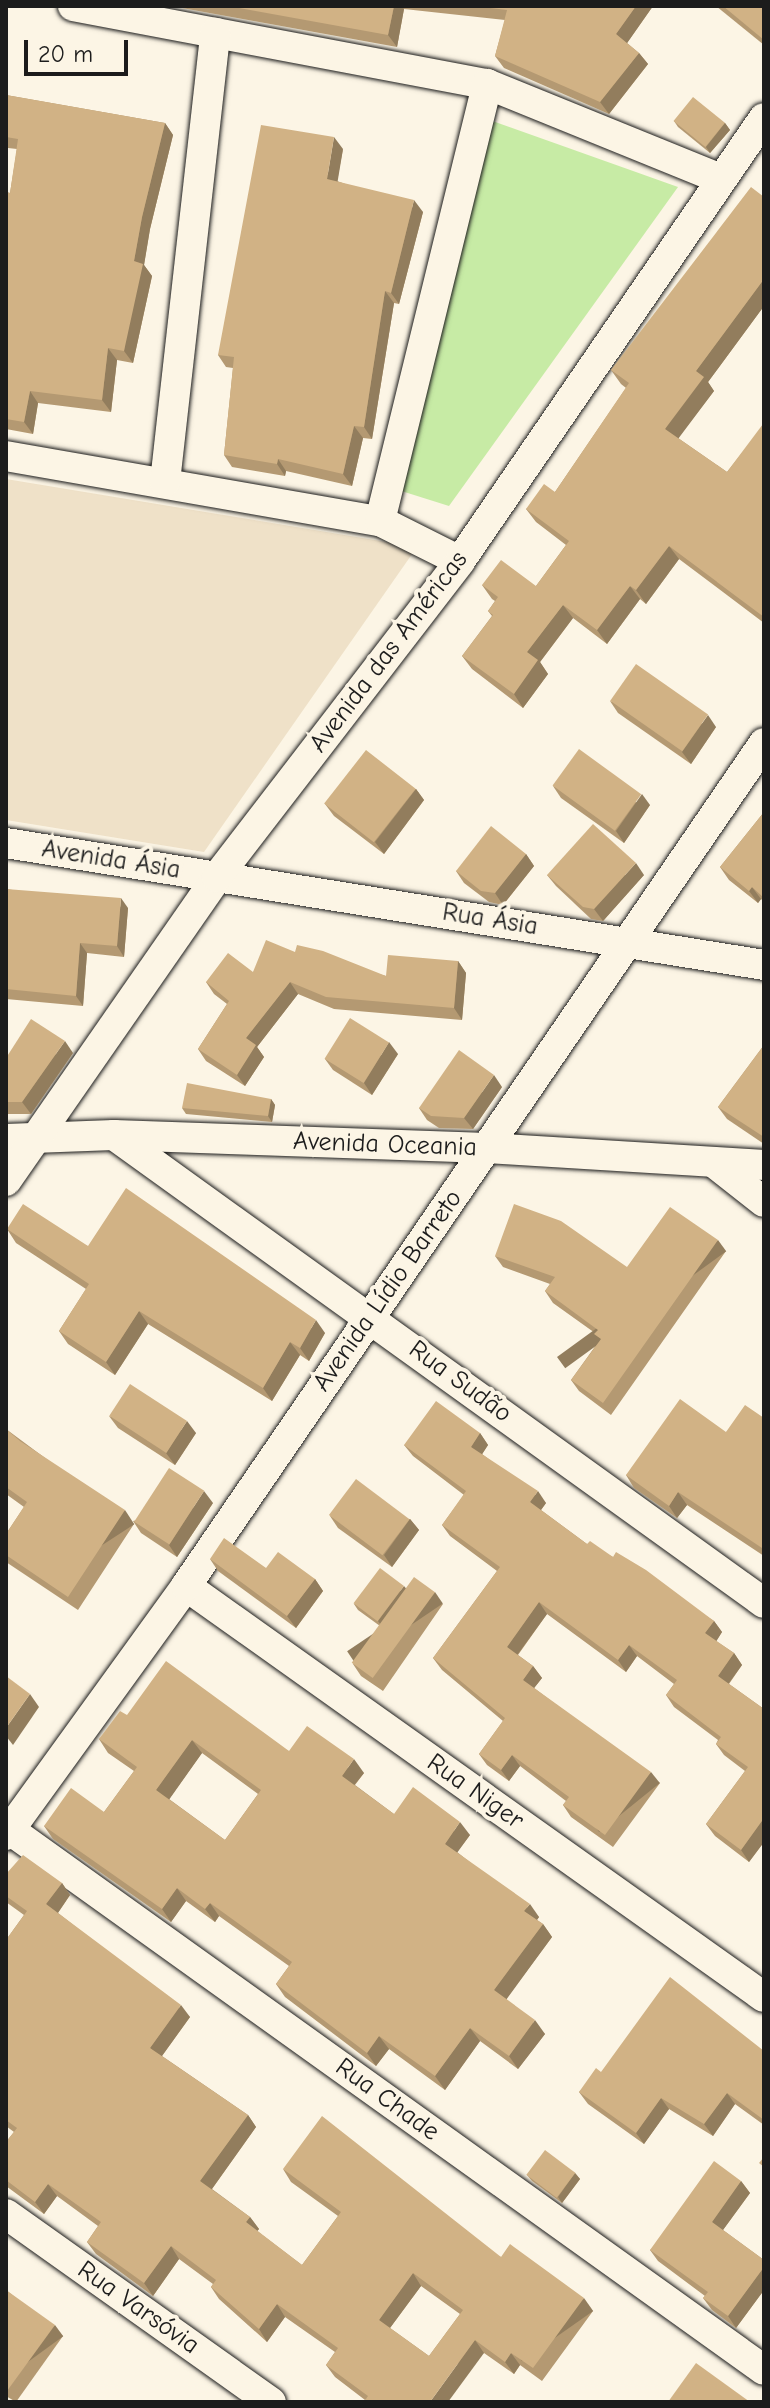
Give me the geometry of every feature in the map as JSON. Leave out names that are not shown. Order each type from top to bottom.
[{"type":"street","points":[[73,6],[487,84],[721,179]]},
{"type":"street","points":[[165,482],[215,33]]},
{"type":"street","points":[[380,521],[487,84]]},
{"type":"street","name":"Avenida das Américas","points":[[6,1181],[20,1140],[460,561],[721,179],[760,135]]},
{"type":"street","points":[[6,456],[380,521],[460,561]]},
{"type":"street","name":"Avenida Lídio Barreto","points":[[8,1833],[186,1586],[487,1148],[624,941],[764,743]]},
{"type":"street","name":"Avenida Ásia","points":[[6,843],[217,877]]},
{"type":"street","name":"Rua Ásia","points":[[217,877],[764,965]]},
{"type":"street","name":"Avenida Oceania","points":[[20,1140],[114,1135],[487,1148],[764,1165]]},
{"type":"street","name":"Rua Sudão","points":[[114,1135],[370,1316],[764,1603]]},
{"type":"street","points":[[713,1162],[764,1202]]},
{"type":"street","name":"Rua Niger","points":[[186,1586],[764,1997]]},
{"type":"street","name":"Rua Chade","points":[[8,1833],[764,2370]]},
{"type":"street","name":"Rua Varsóvia","points":[[6,2214],[271,2402]]},
{"type":"shaded area","points":[[6,479],[417,547],[204,852],[6,820]]},
{"type":"green space","points":[[484,118],[678,187],[449,506],[395,489]]},
{"type":"building","points":[[228,6],[394,6],[388,35]]},
{"type":"building","points":[[474,6],[636,6],[616,34],[639,53],[600,102],[495,56],[507,10]]},
{"type":"building","points":[[723,6],[764,6],[764,40]]},
{"type":"building","points":[[6,95],[165,123],[134,261],[143,264],[124,351],[108,348],[102,400],[30,391],[24,422],[6,419],[6,192],[10,193],[18,139],[6,137]]},
{"type":"building","points":[[693,97],[725,123],[705,147],[673,121]]},
{"type":"building","points":[[261,125],[334,137],[327,179],[414,200],[391,293],[385,291],[364,427],[354,426],[343,474],[278,459],[277,464],[224,455],[234,357],[218,355]]},
{"type":"building","points":[[751,187],[764,197],[764,279],[696,371],[704,377],[665,429],[727,472],[764,425],[764,617],[669,546],[636,590],[630,586],[597,630],[563,605],[527,652],[538,660],[514,694],[462,656],[493,615],[488,611],[498,597],[482,585],[501,560],[536,586],[569,541],[526,509],[544,484],[555,492],[629,383],[611,370]]},
{"type":"building","points":[[636,664],[708,714],[682,751],[610,701]]},
{"type":"building","points":[[579,749],[641,794],[615,831],[553,785]]},
{"type":"building","points":[[366,750],[416,789],[374,842],[324,804]]},
{"type":"building","points":[[764,812],[764,898],[752,887],[749,891],[720,867]]},
{"type":"building","points":[[593,824],[636,863],[594,909],[583,907],[547,875]]},
{"type":"building","points":[[491,826],[526,854],[495,893],[481,891],[456,871]]},
{"type":"building","points":[[6,889],[121,898],[117,946],[80,943],[76,996],[6,989]]},
{"type":"building","points":[[266,940],[295,952],[297,945],[323,951],[386,976],[388,955],[458,961],[454,1008],[326,997],[290,982],[246,1038],[256,1045],[237,1075],[198,1049],[229,1001],[206,982],[228,953],[253,972]]},
{"type":"building","points":[[350,1018],[389,1042],[364,1083],[325,1059]]},
{"type":"building","points":[[31,1019],[65,1041],[22,1102],[6,1102],[6,1058]]},
{"type":"building","points":[[764,1045],[764,1137],[718,1107]]},
{"type":"building","points":[[459,1050],[494,1075],[464,1118],[431,1116],[419,1108]]},
{"type":"building","points":[[187,1083],[271,1099],[268,1116],[182,1108]]},
{"type":"building","points":[[126,1188],[316,1320],[300,1348],[290,1342],[263,1388],[139,1311],[106,1362],[59,1331],[89,1284],[7,1229],[23,1204],[88,1246]]},
{"type":"building","points":[[514,1204],[561,1221],[627,1267],[670,1207],[718,1240],[603,1403],[571,1380],[601,1339],[594,1334],[598,1330],[545,1291],[555,1277],[495,1256]]},
{"type":"building","points":[[130,1384],[187,1421],[166,1453],[109,1416]]},
{"type":"building","points":[[680,1399],[726,1432],[745,1405],[764,1418],[762,1548],[678,1492],[669,1506],[626,1475]]},
{"type":"building","points":[[436,1401],[480,1433],[471,1447],[538,1491],[530,1502],[587,1544],[590,1541],[613,1557],[616,1552],[646,1570],[714,1621],[705,1633],[734,1653],[718,1676],[764,1709],[764,1818],[741,1850],[706,1824],[748,1767],[716,1744],[721,1737],[666,1695],[677,1680],[629,1645],[618,1660],[539,1602],[507,1647],[533,1666],[523,1680],[651,1772],[605,1835],[563,1805],[569,1797],[512,1755],[501,1770],[479,1754],[505,1718],[433,1658],[500,1567],[442,1525],[466,1491],[404,1445]]},
{"type":"building","points":[[6,1429],[125,1510],[68,1597],[6,1555],[6,1534],[27,1502],[6,1487]]},
{"type":"building","points":[[169,1468],[204,1491],[169,1545],[134,1522]]},
{"type":"building","points":[[356,1479],[410,1519],[382,1555],[329,1515]]},
{"type":"building","points":[[224,1538],[266,1568],[278,1552],[315,1579],[287,1616],[210,1559]]},
{"type":"building","points":[[380,1568],[404,1586],[377,1621],[354,1603]]},
{"type":"building","points":[[414,1577],[435,1592],[373,1678],[352,1663]]},
{"type":"building","points":[[166,1661],[289,1751],[307,1726],[354,1759],[342,1776],[394,1814],[413,1787],[460,1822],[445,1844],[530,1904],[524,1911],[543,1924],[494,1990],[535,2020],[509,2056],[470,2028],[435,2076],[379,2036],[367,2053],[276,1984],[292,1962],[210,1903],[205,1909],[177,1888],[162,1909],[44,1826],[71,1788],[104,1812],[137,1767],[99,1739],[120,1711],[127,1715]],"holes":[[[192,1740],[261,1790],[225,1840],[156,1790]]]},
{"type":"building","points":[[6,1676],[30,1694],[6,1728]]},
{"type":"building","points":[[23,1855],[62,1883],[46,1904],[181,2005],[150,2048],[248,2115],[200,2181],[250,2217],[246,2222],[302,2265],[341,2212],[283,2169],[322,2116],[501,2257],[510,2244],[584,2298],[533,2368],[511,2353],[505,2362],[475,2340],[430,2402],[364,2402],[368,2396],[326,2365],[338,2348],[277,2304],[259,2329],[211,2287],[216,2280],[171,2246],[144,2283],[87,2242],[101,2222],[48,2184],[35,2202],[6,2180],[6,2142],[17,2128],[6,2120],[6,1940],[27,1911],[6,1896],[6,1874]],"holes":[[[413,2273],[463,2310],[429,2356],[379,2320]]]},
{"type":"building","points":[[670,1977],[764,2051],[764,2120],[727,2093],[704,2124],[661,2098],[636,2133],[579,2092],[596,2068],[601,2072]]},
{"type":"building","points":[[545,2150],[575,2173],[557,2198],[526,2175]]},
{"type":"building","points":[[714,2161],[741,2181],[712,2222],[764,2260],[764,2267],[728,2316],[703,2298],[708,2292],[650,2250]]},
{"type":"building","points":[[6,2290],[55,2325],[7,2391],[6,2390]]},
{"type":"building","points":[[696,2363],[750,2402],[668,2402]]}]
